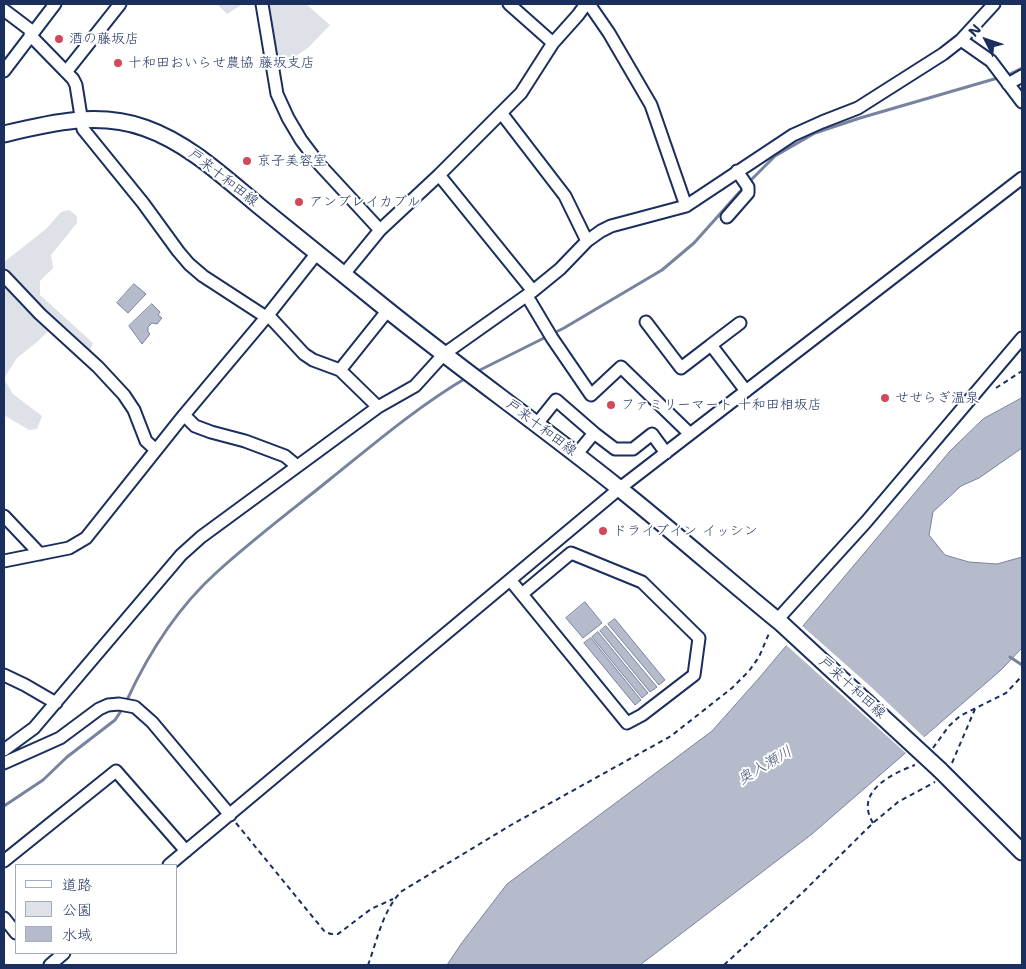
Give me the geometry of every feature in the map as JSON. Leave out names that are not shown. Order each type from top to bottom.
[{"type":"main road","name":"戸来十和田線","points":[[4,134],[46,124],[83,119],[108,119],[128,122],[166,137],[186,149],[477,380],[620,488],[779,622],[944,773],[1022,852]]},
{"type":"street","points":[[4,72],[54,4]]},
{"type":"street","points":[[66,72],[120,4]]},
{"type":"street","points":[[262,4],[277,94],[288,118],[301,140],[320,165],[380,230]]},
{"type":"street","points":[[509,4],[553,43]]},
{"type":"street","points":[[344,274],[380,230],[502,114],[521,93],[553,43],[588,4],[609,32],[651,105],[686,206]]},
{"type":"street","points":[[4,750],[34,728],[181,555],[201,537],[378,407],[415,386],[444,354],[530,293],[560,268],[587,241],[612,226],[686,206],[793,135],[858,108],[961,40],[994,4]]},
{"type":"street","points":[[4,10],[32,34],[76,85],[83,119],[83,129],[189,264],[267,316],[304,354],[313,360],[340,370],[378,407]]},
{"type":"street","points":[[961,40],[991,61],[1022,102]]},
{"type":"street","points":[[1004,79],[1022,76]]},
{"type":"street","points":[[502,114],[565,196],[587,241]]},
{"type":"street","points":[[727,217],[748,192],[746,185],[737,172]]},
{"type":"street","points":[[439,175],[530,293],[550,335],[591,394],[621,368],[690,434]]},
{"type":"street","points":[[170,864],[620,488],[1022,178]]},
{"type":"street","points":[[4,561],[69,548],[86,538],[317,253]]},
{"type":"street","points":[[4,276],[40,314],[98,367],[124,395],[134,410],[146,441],[156,450]]},
{"type":"street","points":[[340,370],[388,310]]},
{"type":"street","points":[[646,322],[681,368],[740,323]]},
{"type":"street","points":[[779,622],[1022,338]]},
{"type":"street","points":[[711,345],[746,391]]},
{"type":"street","points":[[536,424],[556,400],[594,434],[615,449],[633,449],[652,434],[666,452]]},
{"type":"street","points":[[184,415],[195,426],[245,441],[285,456],[297,466]]},
{"type":"street","points":[[576,455],[594,434]]},
{"type":"street","points":[[4,516],[40,554]]},
{"type":"street","points":[[556,543],[568,556]]},
{"type":"street","points":[[511,581],[627,723],[642,715],[694,675],[698,638],[642,582],[571,553],[522,594]]},
{"type":"street","points":[[4,675],[56,703]]},
{"type":"street","points":[[4,763],[60,738],[99,710],[108,706],[123,705],[135,707],[152,722],[230,815]]},
{"type":"street","points":[[4,861],[116,771],[186,852]]},
{"type":"street","points":[[4,918],[15,932]]},
{"type":"street","points":[[50,965],[63,954]]},
{"type":"path","points":[[368,965],[389,908],[402,891],[511,825],[671,736],[732,688],[749,671],[759,657],[767,636],[779,622]]},
{"type":"path","points":[[932,749],[949,726],[960,716],[1006,693],[1022,676]]},
{"type":"path","points":[[724,965],[802,893],[873,823],[898,802],[944,773],[976,709]]},
{"type":"path","points":[[873,823],[868,814],[868,802],[874,790],[884,780],[919,763]]},
{"type":"path","points":[[230,815],[325,932],[338,934],[371,909],[395,898]]},
{"type":"green space","points":[[217,4],[243,4],[227,14]]},
{"type":"green space","points":[[267,4],[306,4],[330,25],[309,47],[279,68]]},
{"type":"green space","points":[[69,210],[77,216],[77,223],[51,255],[53,268],[40,281],[40,295],[93,343],[89,353],[57,323],[17,358],[4,378],[4,262],[46,229],[61,212]]},
{"type":"green space","points":[[4,379],[13,394],[42,416],[37,429],[29,430],[4,415]]},
{"type":"water","points":[[134,284],[146,294],[128,313],[117,303]]},
{"type":"water","points":[[152,304],[160,312],[158,315],[162,318],[157,324],[152,323],[148,327],[150,334],[142,344],[129,326]]},
{"type":"water","name":"奥入瀬川","points":[[1022,398],[1022,448],[979,478],[961,486],[933,512],[929,535],[945,555],[969,562],[997,564],[1022,557],[1022,648],[1001,670],[812,834],[640,965],[447,965],[507,884],[712,731],[760,677],[950,451],[983,419]]},
{"type":"water","points":[[585,602],[602,623],[583,638],[566,618]]},
{"type":"water","points":[[615,619],[665,680],[659,685],[608,624]]},
{"type":"water","points":[[606,626],[657,687],[650,692],[600,631]]},
{"type":"water","points":[[598,632],[648,693],[642,698],[592,637]]},
{"type":"water","points":[[591,638],[641,700],[635,705],[584,643]]},
{"type":"pier","points":[[801,625],[926,739],[908,755],[785,644]]},
{"type":"waterway","points":[[748,183],[775,156],[815,133],[1008,75],[1022,68]]},
{"type":"waterway","points":[[476,372],[564,328],[662,270],[694,243],[744,187]]},
{"type":"waterway","points":[[126,702],[144,666],[165,632],[189,600],[217,572],[396,426],[466,378]]},
{"type":"waterway","points":[[1010,657],[1022,665]]},
{"type":"waterway","points":[[4,806],[43,780],[67,757],[115,720],[123,708]]},
{"type":"place","name":"酒の藤坂店","points":[[59,39]]},
{"type":"place","name":"十和田おいらせ農協 藤坂支店","points":[[118,63]]},
{"type":"place","name":"京子美容室","points":[[247,161]]},
{"type":"place","name":"アンブレイカブル","points":[[299,202]]},
{"type":"place","name":"せせらぎ温泉","points":[[885,398]]},
{"type":"place","name":"ファミリーマート 十和田相坂店","points":[[611,405]]},
{"type":"place","name":"ドライブイン イッシン","points":[[603,531]]}]
